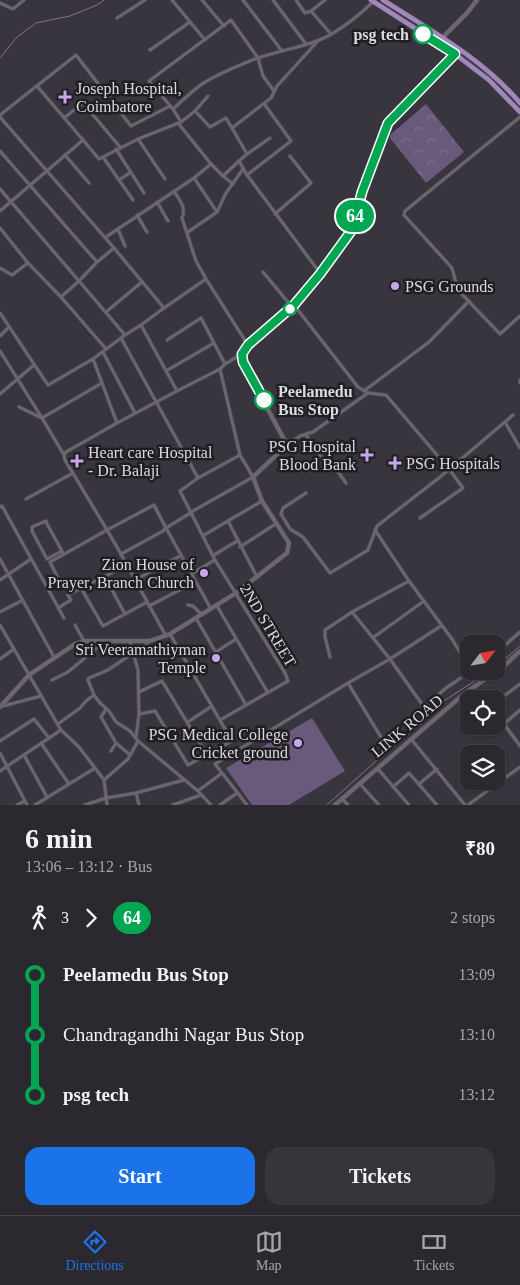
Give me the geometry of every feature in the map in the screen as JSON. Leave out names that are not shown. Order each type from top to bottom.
[{"type":"main road","points":[[383,0],[442,38],[493,75],[520,103]]},
{"type":"main road","points":[[372,1],[455,54],[490,80],[520,112]]},
{"type":"street","points":[[0,3],[13,9],[24,0]]},
{"type":"street","points":[[117,18],[145,0]]},
{"type":"street","points":[[172,0],[205,40]]},
{"type":"street","points":[[202,0],[224,26]]},
{"type":"street","points":[[243,0],[282,51]]},
{"type":"street","points":[[273,0],[306,44]]},
{"type":"street","points":[[296,0],[305,13],[311,11],[325,0]]},
{"type":"street","points":[[442,38],[477,0]]},
{"type":"street","points":[[164,308],[106,237],[0,116],[76,55],[130,126],[171,108],[202,84],[258,58],[306,44],[331,34],[358,16],[372,1]]},
{"type":"street","points":[[311,11],[331,34]]},
{"type":"street","points":[[233,184],[211,164],[149,81],[232,20],[258,58],[263,76],[274,91]]},
{"type":"street","points":[[150,50],[190,22]]},
{"type":"street","points":[[232,128],[271,98],[277,86],[318,40]]},
{"type":"street","points":[[64,455],[66,452],[117,423],[220,369],[242,354],[248,345],[293,306],[320,274],[352,230],[362,192],[388,123],[455,54]]},
{"type":"street","points":[[37,86],[99,159],[120,147],[180,123],[196,111],[208,96]]},
{"type":"street","points":[[64,118],[83,103],[120,147]]},
{"type":"street","points":[[247,175],[291,141],[264,104]]},
{"type":"street","points":[[196,111],[210,127],[226,118],[247,154]]},
{"type":"street","points":[[520,116],[405,212],[404,215],[450,265],[458,290],[500,334],[520,316]]},
{"type":"street","points":[[223,176],[247,154],[270,138]]},
{"type":"street","points":[[138,139],[165,179]]},
{"type":"street","points":[[0,212],[82,140]]},
{"type":"street","points":[[116,149],[144,193]]},
{"type":"street","points":[[0,151],[97,262]]},
{"type":"street","points":[[66,155],[89,183]]},
{"type":"street","points":[[103,156],[133,200]]},
{"type":"street","points":[[275,214],[311,184],[290,156]]},
{"type":"street","points":[[239,161],[247,175],[320,274]]},
{"type":"street","points":[[106,237],[194,178],[211,164]]},
{"type":"street","points":[[188,232],[217,212],[226,193],[244,169]]},
{"type":"street","points":[[119,180],[131,172]]},
{"type":"street","points":[[194,178],[217,212]]},
{"type":"street","points":[[0,189],[125,335]]},
{"type":"street","points":[[174,191],[185,212],[182,218],[196,262],[248,345]]},
{"type":"street","points":[[157,202],[168,221]]},
{"type":"street","points":[[137,215],[148,232]]},
{"type":"street","points":[[0,228],[28,263],[61,297],[104,351],[136,413]]},
{"type":"street","points":[[118,229],[125,246]]},
{"type":"street","points":[[61,297],[114,248]]},
{"type":"street","points":[[0,268],[12,275],[28,263]]},
{"type":"street","points":[[264,272],[358,387],[368,394],[386,395],[463,488],[420,518]]},
{"type":"street","points":[[0,313],[48,385],[94,359],[125,335],[206,279]]},
{"type":"street","points":[[106,312],[142,282]]},
{"type":"street","points":[[364,391],[429,342],[469,302]]},
{"type":"street","points":[[167,340],[200,318],[215,342],[225,364]]},
{"type":"street","points":[[141,325],[177,391]]},
{"type":"street","points":[[0,336],[9,327]]},
{"type":"street","points":[[121,338],[198,478],[240,455]]},
{"type":"street","points":[[166,371],[215,342]]},
{"type":"street","points":[[0,351],[64,455],[149,606],[232,741],[188,765],[155,711],[139,714]]},
{"type":"street","points":[[242,354],[243,362],[287,445]]},
{"type":"street","points":[[94,359],[117,423]]},
{"type":"street","points":[[0,394],[34,365]]},
{"type":"street","points":[[211,805],[198,791],[138,740],[136,736],[116,722],[94,695],[88,680],[108,670],[150,642],[168,635],[217,606],[287,553],[289,543],[262,501],[240,455],[220,369]]},
{"type":"street","points":[[42,418],[102,383]]},
{"type":"street","points":[[121,554],[252,477],[287,445],[300,436],[313,432],[368,394]]},
{"type":"street","points":[[19,408],[42,418]]},
{"type":"street","points":[[306,493],[282,508],[281,514],[290,529],[303,537],[330,573],[368,550],[377,526],[513,415]]},
{"type":"street","points":[[505,422],[520,448]]},
{"type":"street","points":[[306,435],[326,464],[334,466],[346,483]]},
{"type":"street","points":[[26,499],[73,473]]},
{"type":"street","name":"2ND STREET","points":[[198,478],[180,491],[215,560],[285,673],[288,681],[220,720]]},
{"type":"street","points":[[204,536],[262,501]]},
{"type":"street","points":[[63,553],[46,521],[32,527],[32,531],[48,559],[63,553],[154,505],[180,556],[211,609]]},
{"type":"street","points":[[0,507],[2,506],[64,618]]},
{"type":"street","points":[[228,521],[257,577]]},
{"type":"street","points":[[240,546],[277,522]]},
{"type":"street","points":[[375,530],[460,654]]},
{"type":"street","points":[[214,555],[237,541]]},
{"type":"street","points":[[60,582],[50,562],[63,553]]},
{"type":"street","points":[[135,580],[180,556]]},
{"type":"street","points":[[0,559],[54,657]]},
{"type":"street","points":[[0,580],[31,559]]},
{"type":"street","points":[[191,574],[215,560]]},
{"type":"street","points":[[58,608],[71,600],[68,595],[126,565]]},
{"type":"street","points":[[105,577],[125,614]]},
{"type":"street","points":[[330,657],[325,630],[352,612],[409,581]]},
{"type":"street","points":[[149,606],[195,582]]},
{"type":"street","points":[[81,588],[103,626],[147,602]]},
{"type":"street","points":[[0,612],[23,600]]},
{"type":"street","points":[[374,637],[424,601]]},
{"type":"street","points":[[188,605],[193,606],[202,615]]},
{"type":"street","points":[[217,606],[268,693]]},
{"type":"street","points":[[352,612],[374,637],[424,707],[460,678]]},
{"type":"street","points":[[196,618],[246,706]]},
{"type":"street","points":[[0,624],[61,730],[79,747],[104,780],[107,805]]},
{"type":"street","points":[[75,625],[84,641]]},
{"type":"street","points":[[247,805],[215,764],[390,659],[441,626]]},
{"type":"street","points":[[505,645],[520,632]]},
{"type":"street","points":[[216,652],[236,639]]},
{"type":"street","points":[[2,707],[29,674],[76,644],[84,641],[150,642]]},
{"type":"street","points":[[52,680],[72,670],[104,642]]},
{"type":"street","points":[[130,642],[138,670],[139,714],[136,736]]},
{"type":"street","points":[[0,659],[14,649]]},
{"type":"street","name":"LINK ROAD","points":[[335,805],[465,693],[503,666],[520,651]]},
{"type":"street","points":[[139,692],[162,681],[206,755]]},
{"type":"street","points":[[348,684],[384,742]]},
{"type":"street","points":[[505,695],[520,684]]},
{"type":"street","points":[[58,724],[94,695]]},
{"type":"street","points":[[2,707],[41,696]]},
{"type":"street","points":[[188,722],[212,706]]},
{"type":"street","points":[[106,709],[101,717],[116,743],[130,755]]},
{"type":"street","points":[[505,723],[520,710]]},
{"type":"street","points":[[0,741],[34,719],[49,738]]},
{"type":"street","points":[[505,725],[520,746]]},
{"type":"street","points":[[0,771],[61,730]]},
{"type":"street","points":[[517,741],[520,738]]},
{"type":"street","points":[[411,739],[467,805],[520,767]]},
{"type":"street","points":[[104,780],[120,767],[130,755],[138,740]]},
{"type":"street","points":[[41,743],[68,784]]},
{"type":"street","points":[[111,751],[116,743]]},
{"type":"street","points":[[0,753],[27,805]]},
{"type":"street","points":[[24,755],[47,797]]},
{"type":"street","points":[[34,805],[95,768]]},
{"type":"street","points":[[377,768],[409,805]]},
{"type":"street","points":[[419,784],[437,769]]},
{"type":"street","points":[[393,787],[409,772],[434,804]]},
{"type":"street","points":[[198,791],[222,774]]},
{"type":"street","points":[[84,805],[184,780]]},
{"type":"street","points":[[360,783],[379,805]]},
{"type":"street","points":[[136,793],[139,805]]},
{"type":"street","points":[[220,805],[237,793]]},
{"type":"street","points":[[173,805],[201,794]]},
{"type":"street","points":[[342,799],[348,805]]},
{"type":"street","points":[[17,805],[25,801]]},
{"type":"green space","points":[[426,104],[464,152],[426,183],[390,138],[390,135]]},
{"type":"green space","name":"PSG Medical College Cricket ground","points":[[312,718],[345,771],[289,805],[252,805],[226,768]]},
{"type":"waterway","points":[[0,58],[17,37],[36,23],[70,16],[97,5],[104,0]]},
{"type":"waterway","points":[[505,659],[520,646]]},
{"type":"waterway","points":[[327,805],[386,752],[422,723],[436,706],[476,680]]},
{"type":"bus line","name":"64","points":[[264,400],[243,362],[242,354],[248,345],[294,305],[320,274],[352,230],[362,192],[388,123],[455,54],[423,34]]},
{"type":"place","name":"psg tech","points":[[423,34]]},
{"type":"place","name":"Joseph Hospital, Coimbatore","points":[[65,97]]},
{"type":"place","name":"PSG Grounds","points":[[395,286]]},
{"type":"place","name":"Peelamedu Bus Stop","points":[[264,400]]},
{"type":"place","name":"PSG Hospital Blood Bank","points":[[367,455]]},
{"type":"place","name":"Heart care Hospital - Dr. Balaji","points":[[77,461]]},
{"type":"place","name":"PSG Hospitals","points":[[395,463]]},
{"type":"place","name":"Zion House of Prayer, Branch Church","points":[[204,573]]},
{"type":"place","name":"Sri Veeramathiyman Temple","points":[[216,658]]},
{"type":"place","name":"PSG Medical College Cricket ground","points":[[298,743]]}]
